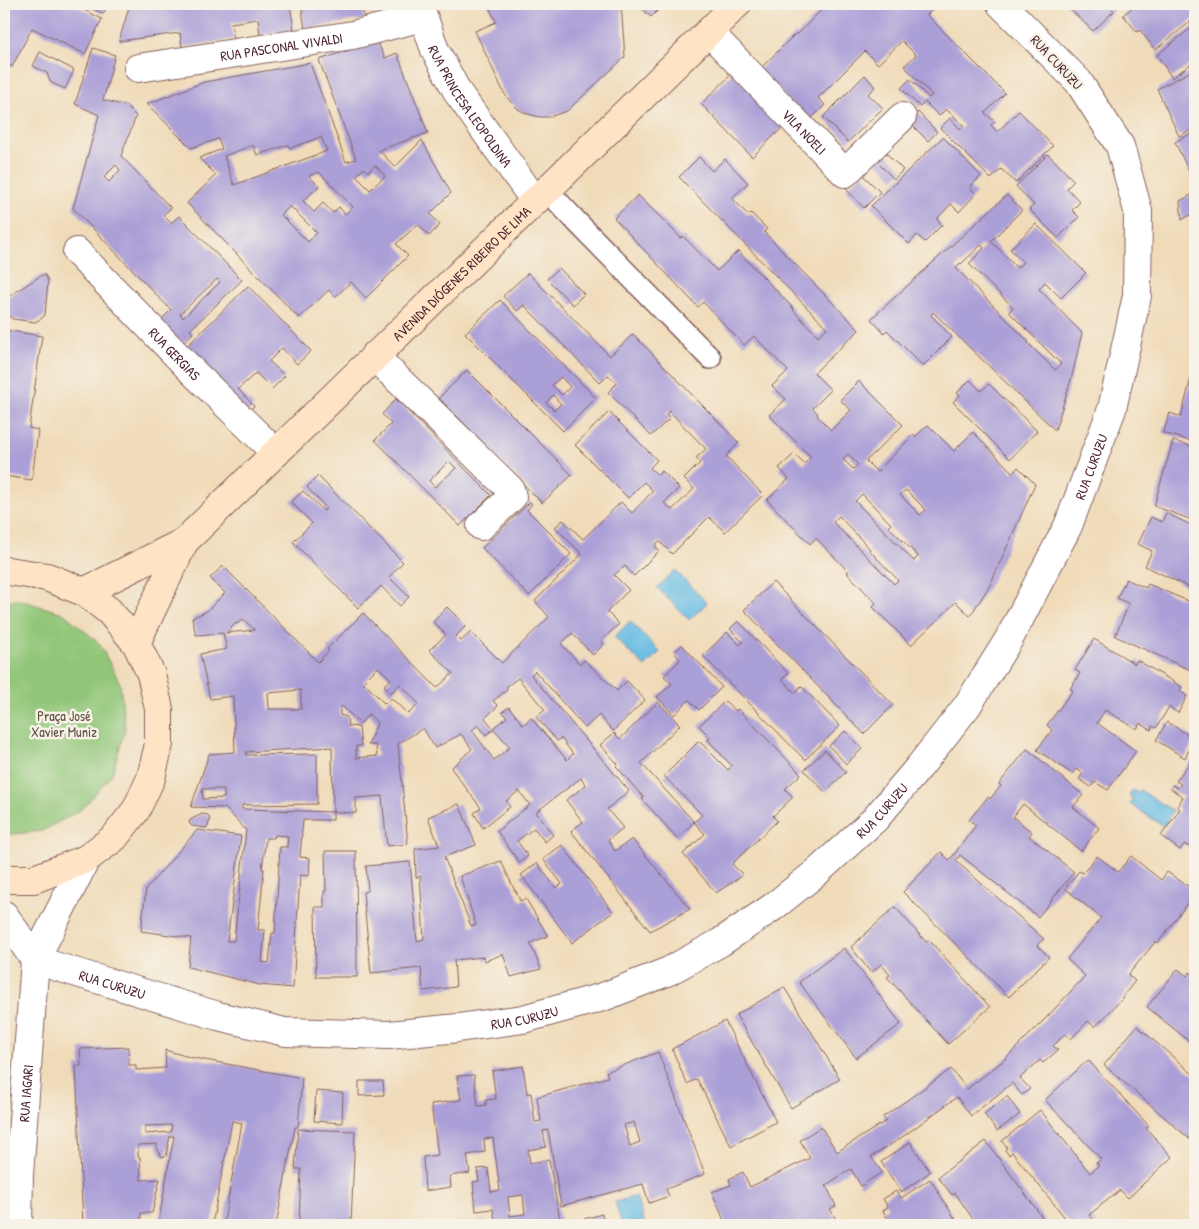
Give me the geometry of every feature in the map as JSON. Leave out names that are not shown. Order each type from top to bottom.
[{"type":"main road","name":"AVENIDA DIÓGENES RIBEIRO DE LIMA","points":[[84,592],[184,542],[738,4]]},
{"type":"main road","name":"AVENIDA DIÓGENES RIBEIRO DE LIMA","points":[[136,643],[184,542]]},
{"type":"main road","points":[[4,571],[47,577],[84,592],[109,612],[136,643],[151,674],[159,709],[159,744],[151,778],[136,810],[114,838],[86,859],[34,879],[4,879]]},
{"type":"street","name":"RUA CURUZU","points":[[35,960],[218,1016],[285,1032],[390,1036],[523,1019],[603,997],[669,971],[695,957],[773,907],[817,872],[875,819],[967,706],[1009,639],[1068,526],[1112,409],[1137,296],[1138,211],[1120,146],[1078,80],[1001,4]]},
{"type":"street","name":"RUA PASCONAL VIVALDI","points":[[138,68],[353,35],[421,10]]},
{"type":"street","name":"RUA PRINCESA LEOPOLDINA","points":[[421,10],[436,50],[458,93],[541,195]]},
{"type":"street","name":"VILA NOELI","points":[[709,32],[845,173],[902,117]]},
{"type":"street","name":"RUA GERGIAS","points":[[77,252],[276,453]]},
{"type":"street","points":[[374,356],[510,489],[512,497],[481,526]]},
{"type":"street","name":"RUA IAGARI","points":[[18,1225],[19,1175],[35,960],[86,859]]},
{"type":"street","points":[[4,915],[35,960]]},
{"type":"lane","points":[[541,195],[576,221],[710,358]]},
{"type":"green space","name":"Praça José Xavier Muniz","points":[[19,600],[63,613],[99,643],[120,683],[125,729],[112,774],[82,809],[42,831],[4,835],[4,601]]},
{"type":"water","points":[[675,570],[707,603],[689,620],[657,588]]},
{"type":"water","points":[[630,621],[660,652],[645,667],[614,637]]},
{"type":"water","points":[[1133,790],[1138,793],[1140,790],[1173,811],[1163,826],[1130,804],[1133,799],[1129,796]]},
{"type":"water","points":[[636,1196],[645,1225],[622,1225],[615,1202]]},
{"type":"building","points":[[4,4],[72,4],[102,19],[85,54],[32,28],[12,67],[4,63]]},
{"type":"building","points":[[84,4],[108,4],[103,14]]},
{"type":"building","points":[[130,4],[290,4],[294,30],[260,35],[258,19],[231,23],[234,39],[182,47],[180,33],[119,41]]},
{"type":"building","points":[[301,4],[362,4],[364,19],[305,29]]},
{"type":"building","points":[[488,4],[621,4],[625,57],[567,111],[549,117],[528,114],[518,109],[504,93],[475,31],[496,22]]},
{"type":"building","points":[[641,4],[655,4],[660,8],[651,17],[639,6]]},
{"type":"building","points":[[818,4],[938,4],[927,15],[1005,93],[985,113],[995,122],[991,125],[997,132],[1019,111],[1053,146],[1016,183],[1001,169],[991,179],[940,128],[950,118],[960,129],[964,126],[946,109],[939,116],[925,102],[920,107],[901,88],[910,79],[929,98],[932,95],[904,66],[916,55],[902,41],[878,64],[865,51],[818,98],[825,105],[809,121],[759,70],[823,8]]},
{"type":"building","points":[[1065,4],[1107,4],[1114,11],[1093,31]]},
{"type":"building","points":[[1137,4],[1195,4],[1195,18],[1155,50],[1140,30],[1137,32],[1123,15]]},
{"type":"building","points":[[1195,25],[1195,61],[1172,78],[1157,55]]},
{"type":"building","points":[[377,41],[385,58],[397,53],[428,133],[379,150],[395,167],[422,140],[451,193],[430,214],[440,225],[429,236],[418,224],[396,244],[408,256],[366,298],[351,282],[335,297],[329,290],[299,318],[187,203],[216,175],[199,158],[222,149],[218,139],[191,148],[147,104],[204,82],[310,63],[346,162],[356,159],[319,60]],"holes":[[[321,137],[327,151],[234,185],[224,156],[253,145],[257,155],[288,145],[290,148]],[[375,165],[385,176],[370,190],[356,176],[364,168],[368,172]],[[319,172],[353,207],[345,214],[339,207],[333,213],[323,203],[314,212],[303,201],[319,186],[309,176]],[[290,206],[317,233],[308,242],[281,215]]]},
{"type":"building","points":[[93,48],[115,55],[103,100],[126,106],[136,116],[121,156],[171,208],[163,215],[171,223],[179,216],[242,280],[190,330],[193,333],[179,347],[157,324],[171,310],[73,208],[99,115],[75,104]],"holes":[[[116,165],[120,170],[109,182],[104,177]],[[217,279],[220,282],[183,318],[180,314]]]},
{"type":"building","points":[[40,52],[74,70],[65,89],[50,82],[47,73],[33,66]]},
{"type":"building","points":[[1195,69],[1195,128],[1179,136],[1157,89]]},
{"type":"building","points":[[733,73],[785,125],[752,157],[701,104]]},
{"type":"building","points":[[865,75],[875,87],[868,94],[883,108],[848,142],[823,117]]},
{"type":"building","points":[[918,112],[937,132],[928,141],[909,122]]},
{"type":"building","points":[[1195,131],[1195,184],[1175,142]]},
{"type":"building","points":[[943,137],[981,176],[970,187],[976,194],[959,212],[951,204],[937,219],[942,225],[925,242],[917,235],[909,244],[871,206]]},
{"type":"building","points":[[884,151],[903,170],[894,179],[875,160]]},
{"type":"building","points":[[1048,154],[1074,181],[1067,188],[1080,202],[1072,210],[1079,217],[1058,238],[1029,209],[1034,205],[1016,186]]},
{"type":"building","points":[[699,157],[712,171],[725,159],[748,183],[732,198],[748,215],[751,213],[767,229],[764,232],[859,330],[814,373],[831,390],[813,408],[818,414],[817,416],[831,430],[851,410],[840,400],[859,381],[903,425],[866,461],[877,472],[913,435],[915,437],[928,425],[954,451],[973,432],[1013,473],[1018,467],[1035,484],[990,585],[970,616],[956,602],[911,645],[873,607],[876,603],[816,538],[810,544],[767,500],[789,479],[779,468],[794,454],[804,464],[811,457],[769,415],[786,399],[772,386],[788,371],[754,336],[744,345],[703,302],[698,307],[614,218],[638,195],[681,238],[683,236],[717,271],[738,251],[818,336],[827,328],[679,177]],"holes":[[[848,454],[858,465],[853,469],[843,459]],[[906,490],[926,510],[920,515],[900,495]],[[862,494],[891,524],[889,527],[918,556],[914,561],[855,501]],[[839,516],[898,580],[894,584],[833,522]]]},
{"type":"building","points":[[862,174],[880,192],[864,208],[846,189]]},
{"type":"building","points":[[1195,193],[1195,212],[1182,220],[1180,201]]},
{"type":"building","points":[[1007,195],[1022,210],[991,241],[1017,268],[1023,262],[1010,249],[1036,224],[1086,273],[1061,298],[1045,282],[1039,289],[1082,333],[1071,380],[1055,430],[933,312],[931,315],[952,337],[923,366],[887,330],[884,333],[871,319]],"holes":[[[981,245],[984,248],[969,264],[1013,307],[1009,312],[1061,364],[1055,370],[956,268]]]},
{"type":"building","points":[[559,268],[584,294],[573,305],[547,279]]},
{"type":"building","points":[[528,273],[610,356],[633,334],[739,443],[726,456],[763,495],[725,532],[709,517],[672,554],[659,541],[655,546],[659,551],[634,576],[625,566],[614,575],[629,590],[607,612],[619,624],[601,641],[604,644],[593,655],[572,633],[561,644],[580,664],[585,660],[617,691],[627,681],[645,700],[613,731],[599,715],[585,728],[535,671],[531,675],[629,791],[607,809],[623,828],[608,840],[615,851],[632,839],[690,909],[650,931],[571,831],[583,822],[566,800],[586,785],[581,778],[536,812],[553,835],[545,842],[534,828],[517,841],[528,856],[519,863],[497,831],[530,805],[519,791],[506,801],[510,807],[483,828],[474,813],[481,808],[451,768],[472,749],[461,734],[435,748],[423,728],[398,744],[408,844],[387,846],[382,796],[356,798],[356,813],[333,812],[333,820],[303,820],[300,857],[310,858],[309,876],[300,875],[293,988],[260,985],[188,967],[191,938],[141,931],[146,889],[197,830],[241,836],[227,941],[234,941],[246,830],[225,808],[191,807],[209,754],[235,752],[233,696],[210,699],[200,654],[227,649],[223,633],[196,635],[192,618],[207,611],[225,593],[210,578],[223,566],[318,662],[329,651],[327,649],[363,613],[437,688],[453,673],[429,650],[446,635],[433,622],[447,607],[466,626],[456,636],[461,641],[471,632],[502,663],[549,617],[535,601],[582,554],[555,527],[563,520],[583,539],[621,502],[632,513],[653,491],[644,482],[628,498],[575,445],[609,412],[657,460],[650,468],[658,475],[662,471],[679,488],[664,503],[672,510],[694,489],[684,479],[700,463],[696,458],[706,449],[669,411],[666,414],[670,418],[651,436],[608,392],[617,383],[608,375],[600,383],[524,305],[517,311],[503,296]],"holes":[[[243,619],[255,630],[226,633]],[[378,667],[391,679],[384,685],[391,693],[400,684],[419,704],[408,714],[391,698],[385,704],[363,682]],[[518,678],[545,710],[536,717],[557,741],[561,738],[573,754],[567,760],[531,718],[523,725],[509,707],[502,712],[507,717],[493,728],[485,718],[498,706],[493,701],[508,689],[506,687]],[[301,690],[301,709],[269,709],[268,693]],[[342,706],[360,724],[369,714],[377,723],[368,745],[376,745],[377,756],[356,758],[356,746],[361,746],[359,727],[348,726],[347,717],[340,715],[340,708]],[[478,725],[486,735],[494,729],[510,747],[494,760],[472,730]],[[332,747],[333,812],[242,809],[242,805],[317,804],[317,754],[246,755],[246,752]],[[202,789],[224,789],[224,798],[203,799]],[[275,835],[288,836],[287,847],[280,847],[275,933],[272,933],[269,963],[262,962],[265,930],[258,930],[264,869],[262,869],[266,838],[274,838]]]},
{"type":"building","points":[[42,275],[45,275],[48,281],[45,315],[35,322],[13,319],[5,313],[4,306],[9,296]]},
{"type":"building","points":[[248,286],[311,351],[297,364],[282,348],[269,361],[285,376],[272,389],[256,373],[238,389],[254,406],[245,415],[183,350]]},
{"type":"building","points":[[500,300],[596,398],[563,431],[465,333]],"holes":[[[561,377],[570,387],[562,395],[552,385]],[[553,395],[561,404],[554,410],[546,403]]]},
{"type":"building","points":[[4,330],[42,336],[29,428],[38,430],[32,480],[4,476]]},
{"type":"building","points":[[467,370],[572,475],[542,503],[439,398]]},
{"type":"building","points":[[1191,378],[1195,379],[1195,442],[1163,433],[1170,413],[1181,417]]},
{"type":"building","points":[[970,380],[981,391],[989,384],[1037,431],[1010,459],[953,402],[960,395],[957,393]]},
{"type":"building","points":[[396,399],[491,495],[460,526],[375,440],[391,424],[382,414]],"holes":[[[449,461],[456,468],[435,487],[429,481]]]},
{"type":"building","points":[[1173,441],[1195,447],[1195,521],[1154,506]]},
{"type":"building","points":[[318,476],[403,562],[389,577],[409,597],[400,606],[381,586],[358,608],[293,542],[312,523],[291,502],[303,491],[324,511],[326,508],[307,487]]},
{"type":"building","points":[[530,502],[532,504],[527,510],[571,554],[529,596],[482,548]]},
{"type":"building","points":[[1166,513],[1195,527],[1195,590],[1145,566],[1152,551],[1138,544],[1151,517],[1162,522]]},
{"type":"building","points":[[1126,579],[1146,588],[1148,584],[1195,604],[1195,672],[1115,636],[1129,604],[1117,598]]},
{"type":"building","points":[[773,582],[893,705],[864,734],[744,610]]},
{"type":"building","points":[[738,621],[788,673],[782,679],[795,693],[801,686],[840,726],[805,760],[703,656],[727,632],[740,645],[743,642],[730,629]]},
{"type":"building","points":[[1094,639],[1135,664],[1137,660],[1182,687],[1180,691],[1187,696],[1178,713],[1169,707],[1156,728],[1152,726],[1151,730],[1140,723],[1137,729],[1105,710],[1097,723],[1136,751],[1108,790],[1095,782],[1091,787],[1079,779],[1083,773],[1076,769],[1072,774],[1037,750],[1052,730],[1047,725],[1073,690],[1070,689],[1080,673],[1075,670]]},
{"type":"building","points":[[682,645],[722,687],[699,710],[689,700],[674,715],[657,697],[672,684],[664,676],[680,660],[674,652]]},
{"type":"building","points":[[725,701],[736,711],[738,709],[801,774],[785,789],[793,797],[773,816],[777,821],[732,864],[743,875],[716,893],[683,854],[705,834],[694,822],[702,815],[664,776],[699,741],[728,770],[732,766],[708,740],[710,737],[699,726]]},
{"type":"building","points":[[658,702],[680,725],[641,763],[694,822],[677,838],[642,799],[644,798],[616,766],[618,764],[600,745],[614,733],[620,739]]},
{"type":"building","points":[[1167,722],[1195,739],[1185,758],[1156,740]]},
{"type":"building","points":[[845,731],[862,749],[846,764],[829,746]]},
{"type":"building","points":[[1027,749],[1083,795],[1073,807],[1099,828],[1081,851],[1023,804],[1013,817],[1032,832],[1029,836],[1074,872],[1038,917],[960,855],[956,861],[1044,939],[1037,945],[1049,957],[1009,997],[903,892],[941,852],[949,860],[952,857],[976,825],[969,820],[988,797],[990,799],[1001,786],[999,784]]},
{"type":"building","points":[[825,750],[846,772],[825,792],[804,770]]},
{"type":"building","points":[[1195,755],[1195,845],[1193,849],[1184,844],[1180,850],[1161,836],[1180,809],[1177,807],[1183,797],[1170,788],[1173,785],[1177,788],[1181,784],[1176,781]]},
{"type":"building","points":[[459,804],[476,845],[444,857],[471,926],[476,925],[460,876],[501,861],[520,901],[526,899],[548,936],[530,943],[541,969],[511,977],[503,954],[485,961],[483,957],[454,960],[456,987],[423,991],[421,968],[371,973],[363,892],[368,891],[366,866],[410,862],[417,941],[424,939],[420,876],[416,878],[415,849],[439,846],[428,817]]},
{"type":"building","points":[[202,814],[208,815],[210,820],[206,828],[192,826],[189,823],[190,820]]},
{"type":"building","points":[[562,845],[613,912],[572,943],[521,875],[537,863],[556,888],[562,884],[543,859]]},
{"type":"building","points":[[325,851],[356,851],[357,977],[316,977],[315,907],[324,907],[324,891],[326,891]]},
{"type":"building","points":[[1097,856],[1118,872],[1131,856],[1161,880],[1167,872],[1195,891],[1195,893],[1158,943],[1156,941],[1128,975],[1135,981],[1124,997],[1095,1027],[1088,1021],[1071,1039],[1065,1034],[1053,1046],[1058,1050],[1043,1063],[1040,1060],[1020,1078],[1030,1089],[1022,1095],[1012,1083],[971,1116],[957,1097],[898,1140],[871,1157],[882,1172],[861,1186],[851,1169],[826,1185],[836,1206],[830,1209],[837,1221],[829,1225],[726,1225],[712,1192],[731,1185],[729,1179],[743,1172],[750,1187],[810,1158],[800,1140],[821,1127],[837,1152],[886,1121],[883,1117],[951,1069],[967,1089],[1004,1060],[1085,976],[1067,959],[1101,918],[1065,888],[1079,871],[1083,873]]},
{"type":"building","points":[[895,907],[926,942],[929,940],[990,1007],[948,1044],[887,977],[890,975],[881,964],[871,973],[851,947]]},
{"type":"building","points":[[844,948],[901,1024],[856,1058],[799,982]]},
{"type":"building","points":[[1178,969],[1187,976],[1190,972],[1195,976],[1195,1046],[1147,1007]]},
{"type":"building","points":[[784,987],[840,1079],[791,1108],[736,1015]]},
{"type":"building","points":[[725,1021],[776,1122],[731,1146],[697,1079],[687,1084],[672,1049]]},
{"type":"building","points":[[1137,1026],[1195,1076],[1195,1136],[1192,1141],[1104,1065]]},
{"type":"building","points":[[128,1047],[129,1065],[136,1065],[136,1070],[166,1068],[165,1050],[189,1057],[302,1078],[298,1127],[295,1127],[276,1225],[245,1225],[224,1221],[242,1123],[232,1121],[212,1225],[158,1225],[174,1136],[170,1136],[166,1156],[162,1157],[157,1144],[138,1145],[141,1180],[160,1179],[152,1213],[141,1213],[141,1225],[83,1225],[76,1066],[81,1066],[80,1049]],"holes":[[[172,1125],[171,1132],[145,1134],[145,1126]]]},
{"type":"building","points":[[658,1052],[705,1174],[666,1189],[669,1196],[649,1203],[643,1184],[561,1206],[548,1130],[543,1131],[546,1147],[528,1150],[530,1163],[549,1160],[561,1225],[496,1225],[493,1209],[476,1211],[473,1182],[479,1181],[477,1169],[488,1168],[491,1192],[500,1190],[493,1138],[484,1139],[485,1152],[467,1155],[470,1173],[450,1176],[451,1187],[425,1191],[423,1157],[438,1155],[431,1104],[461,1100],[457,1076],[474,1075],[478,1106],[486,1105],[486,1100],[496,1099],[492,1071],[523,1066],[527,1094],[531,1093],[535,1122],[541,1121],[537,1097],[608,1077],[606,1072]],"holes":[[[634,1122],[640,1142],[630,1146],[624,1125]],[[523,1195],[525,1214],[510,1216],[508,1197]]]},
{"type":"building","points":[[1088,1060],[1149,1126],[1146,1128],[1172,1157],[1128,1198],[1120,1190],[1089,1215],[1096,1223],[1093,1225],[1071,1225],[1012,1152],[1009,1155],[1005,1150],[1007,1147],[1002,1141],[1040,1110],[1090,1173],[1099,1165],[1096,1163],[1101,1159],[1045,1100]]},
{"type":"building","points":[[359,1081],[383,1081],[384,1095],[359,1096]]},
{"type":"building","points":[[316,1091],[343,1093],[342,1123],[314,1121]]},
{"type":"building","points":[[1007,1096],[1020,1114],[997,1131],[984,1114]]},
{"type":"building","points":[[298,1129],[355,1131],[351,1225],[299,1225],[301,1169],[295,1169]]},
{"type":"building","points":[[986,1141],[1048,1225],[977,1225],[955,1193],[952,1195],[938,1177]]},
{"type":"building","points":[[910,1142],[930,1172],[901,1192],[881,1162]]},
{"type":"building","points":[[930,1179],[959,1225],[892,1225],[883,1211],[888,1207],[883,1199],[896,1191],[901,1198]]},
{"type":"building","points":[[602,1214],[605,1225],[586,1225],[584,1219]]},
{"type":"building","points":[[487,1221],[488,1225],[442,1225],[442,1224]]}]
